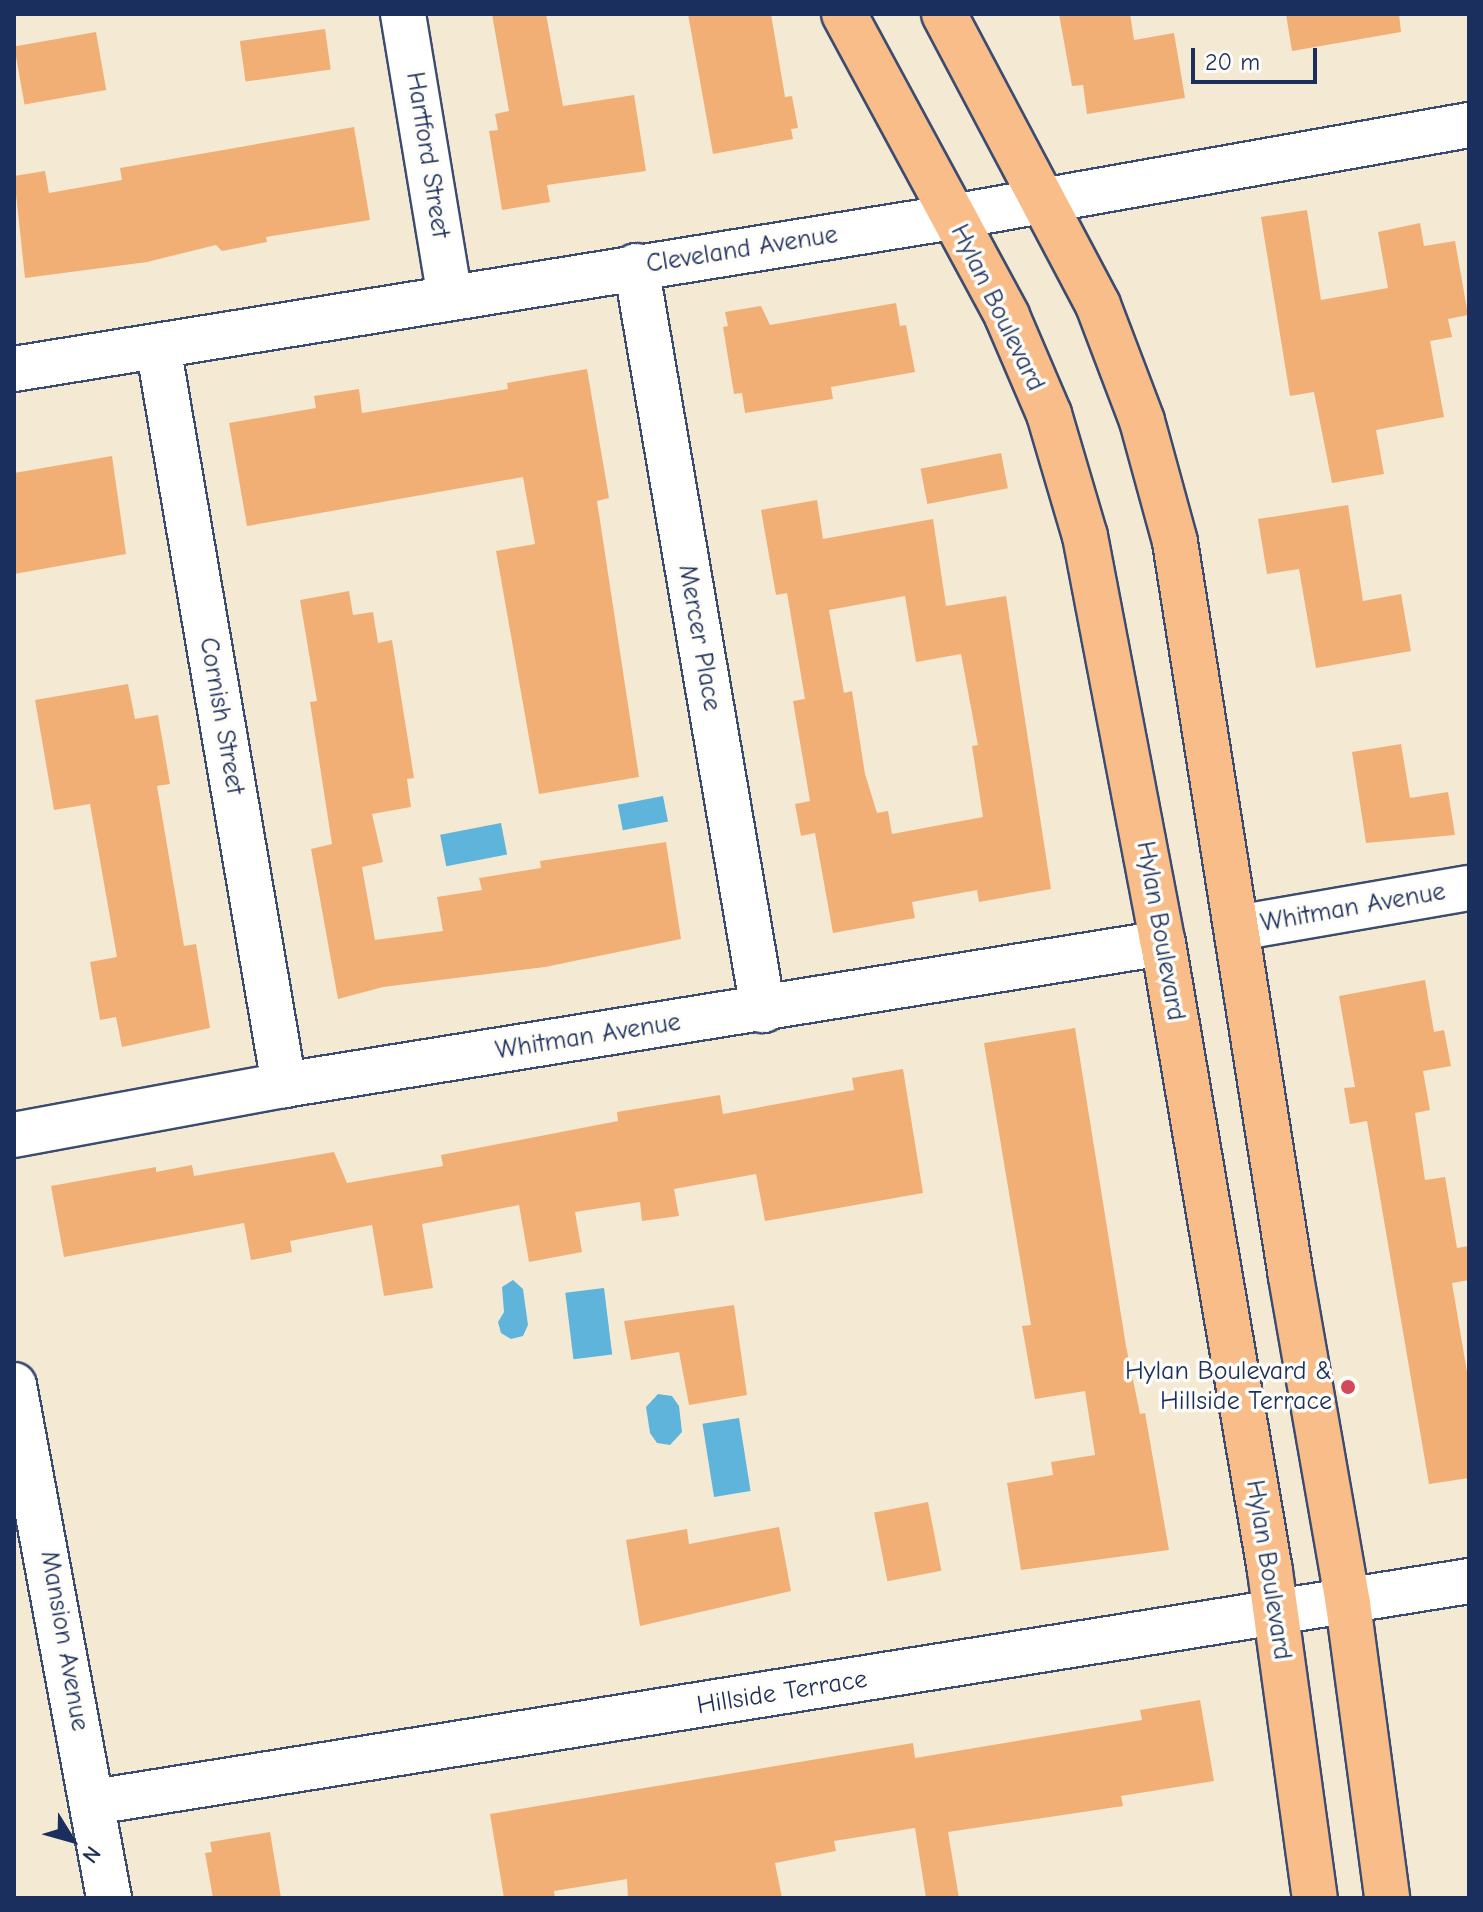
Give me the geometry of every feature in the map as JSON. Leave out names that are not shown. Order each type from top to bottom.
[{"type":"main road","name":"Hylan Boulevard","points":[[844,14],[1007,316],[1067,472],[1097,593],[1163,943],[1277,1615],[1315,1898]]},
{"type":"main road","points":[[944,14],[1044,198],[1122,361],[1160,479],[1201,683],[1237,928],[1348,1604],[1387,1898]]},
{"type":"street","name":"Hartford Street","points":[[403,14],[450,297]]},
{"type":"street","name":"Cleveland Avenue","points":[[14,369],[952,217],[1044,198],[1469,125]]},
{"type":"street","name":"Mercer Place","points":[[636,266],[763,1010]]},
{"type":"street","name":"Cornish Street","points":[[158,346],[284,1085]]},
{"type":"street","name":"Whitman Avenue","points":[[1237,928],[1469,888]]},
{"type":"street","name":"Whitman Avenue","points":[[14,1135],[284,1085],[1163,943]]},
{"type":"street","name":"Mansion Avenue","points":[[14,1385],[94,1802],[109,1898]]},
{"type":"street","name":"Hillside Terrace","points":[[94,1802],[1348,1604],[1469,1581]]},
{"type":"water","points":[[663,796],[668,822],[623,830],[618,805]]},
{"type":"water","points":[[501,823],[507,854],[446,866],[440,835]]},
{"type":"water","points":[[513,1280],[523,1289],[528,1325],[523,1336],[511,1339],[501,1333],[498,1322],[504,1312],[502,1287]]},
{"type":"water","points":[[604,1288],[612,1355],[573,1359],[565,1293]]},
{"type":"water","points":[[658,1394],[672,1396],[679,1406],[682,1432],[670,1445],[657,1443],[650,1433],[646,1407]]},
{"type":"water","points":[[739,1418],[751,1491],[714,1497],[702,1424]]},
{"type":"building","points":[[492,14],[546,14],[563,106],[634,95],[646,171],[547,185],[550,202],[502,210],[489,131],[498,130],[495,114],[509,111]]},
{"type":"building","points":[[688,14],[771,14],[785,97],[792,96],[798,128],[791,129],[793,139],[713,154]]},
{"type":"building","points":[[1059,14],[1130,14],[1134,40],[1174,33],[1185,98],[1087,114],[1083,85],[1072,86]]},
{"type":"building","points":[[1286,14],[1399,14],[1401,32],[1292,51]]},
{"type":"building","points":[[325,29],[331,70],[246,82],[240,41]]},
{"type":"building","points":[[96,32],[106,90],[25,105],[14,46]]},
{"type":"building","points":[[354,127],[370,220],[266,237],[267,242],[222,251],[216,245],[147,262],[25,278],[14,176],[45,171],[49,193],[122,180],[120,168]]},
{"type":"building","points":[[1307,210],[1321,300],[1388,288],[1378,232],[1420,223],[1424,246],[1455,241],[1468,315],[1448,319],[1452,337],[1430,341],[1444,417],[1376,430],[1384,474],[1332,483],[1314,392],[1290,396],[1261,217]]},
{"type":"building","points":[[896,303],[900,326],[906,325],[915,372],[831,387],[833,399],[745,413],[742,393],[734,394],[723,327],[728,326],[725,312],[761,306],[770,325]]},
{"type":"building","points":[[587,369],[609,498],[597,501],[639,777],[539,794],[496,551],[535,544],[523,477],[247,526],[229,423],[316,408],[314,396],[359,389],[362,413],[508,389],[507,383]]},
{"type":"building","points":[[1001,453],[1008,488],[927,504],[921,469]]},
{"type":"building","points":[[112,456],[126,554],[14,574],[14,473]]},
{"type":"building","points":[[817,500],[823,539],[933,519],[946,606],[1006,596],[1051,889],[979,902],[977,890],[912,902],[915,918],[833,933],[815,833],[801,836],[795,804],[810,801],[793,701],[805,699],[787,593],[776,595],[761,510]],"holes":[[[905,596],[916,662],[961,654],[978,745],[972,746],[983,817],[892,834],[888,811],[877,813],[865,774],[852,691],[844,693],[829,610]]]},
{"type":"building","points":[[1348,505],[1363,601],[1401,594],[1411,651],[1316,668],[1299,569],[1267,574],[1258,519]]},
{"type":"building","points":[[349,591],[353,615],[373,612],[378,643],[392,640],[414,778],[407,779],[411,807],[372,814],[383,862],[362,867],[375,940],[443,931],[437,897],[482,890],[479,878],[541,868],[540,861],[666,842],[681,939],[545,967],[383,987],[338,999],[311,849],[332,844],[310,702],[317,701],[300,600]]},
{"type":"building","points":[[128,684],[135,719],[158,715],[170,784],[157,786],[184,946],[196,944],[210,1028],[122,1047],[116,1017],[100,1020],[90,962],[117,957],[90,804],[54,810],[35,700]]},
{"type":"building","points":[[1401,744],[1410,798],[1448,792],[1455,835],[1366,843],[1352,752]]},
{"type":"building","points":[[1425,980],[1434,1032],[1444,1030],[1451,1066],[1423,1071],[1430,1110],[1415,1113],[1425,1180],[1445,1177],[1457,1248],[1469,1246],[1469,1280],[1452,1283],[1469,1384],[1469,1478],[1429,1484],[1367,1121],[1350,1124],[1344,1088],[1355,1087],[1339,996]]},
{"type":"building","points":[[1075,1028],[1126,1346],[1140,1414],[1145,1413],[1169,1550],[1021,1570],[1007,1483],[1053,1475],[1051,1462],[1095,1455],[1085,1391],[1035,1399],[1022,1326],[1031,1325],[984,1043]]},
{"type":"building","points":[[903,1069],[923,1193],[765,1221],[756,1174],[674,1189],[679,1216],[642,1221],[640,1202],[575,1212],[582,1252],[529,1262],[519,1205],[422,1224],[433,1288],[384,1296],[372,1225],[290,1241],[292,1252],[251,1260],[244,1223],[64,1257],[51,1186],[156,1167],[156,1172],[192,1165],[194,1176],[334,1152],[347,1183],[443,1166],[441,1155],[618,1121],[617,1112],[720,1095],[723,1114],[854,1090],[852,1078]]},
{"type":"building","points":[[734,1305],[747,1395],[689,1405],[679,1352],[631,1360],[624,1321]]},
{"type":"building","points":[[928,1502],[941,1571],[887,1581],[874,1512]]},
{"type":"building","points":[[779,1527],[791,1591],[640,1626],[626,1540],[687,1529],[689,1544]]},
{"type":"building","points":[[1200,1700],[1214,1781],[1121,1796],[1123,1806],[948,1832],[959,1898],[926,1898],[915,1828],[834,1841],[836,1851],[775,1863],[782,1898],[628,1898],[627,1879],[554,1891],[555,1898],[504,1898],[490,1814],[913,1743],[915,1758],[1142,1720],[1140,1710]]},
{"type":"building","points":[[270,1832],[281,1898],[213,1898],[205,1853],[212,1852],[210,1842]]},
{"type":"place","name":"Hylan Boulevard & Hillside Terrace","points":[[1348,1387]]}]
